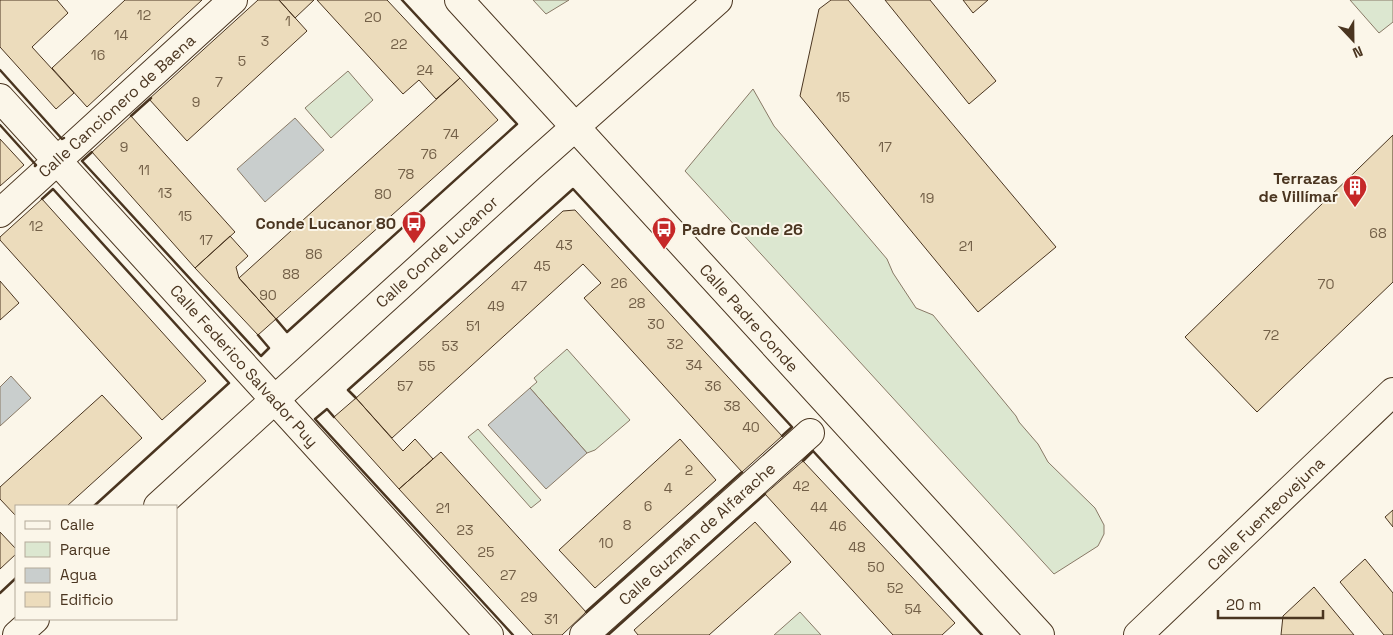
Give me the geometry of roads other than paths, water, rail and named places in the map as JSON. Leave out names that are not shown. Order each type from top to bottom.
[{"type":"street","name":"Calle Cancionero de Baena","points":[[0,213],[233,0]]},
{"type":"street","name":"Calle Padre Conde","points":[[459,0],[1040,635]]},
{"type":"street","name":"Calle Conde Lucanor","points":[[159,505],[575,127],[718,0]]},
{"type":"street","name":"Calle Federico Salvador Puy","points":[[0,98],[489,635]]},
{"type":"street","name":"Calle Fuenteovejuna","points":[[1138,635],[1393,392]]},
{"type":"street","name":"Calle Guzmán de Alfarache","points":[[584,635],[810,433]]},
{"type":"street","points":[[17,635],[34,620]]},
{"type":"water","points":[[295,118],[324,150],[265,202],[237,169]]},
{"type":"water","points":[[11,376],[31,398],[0,426],[0,387]]},
{"type":"water","points":[[530,388],[587,453],[546,489],[488,425]]},
{"type":"place","name":"Terrazas de Villímar","points":[[1355,208]]},
{"type":"place","name":"Conde Lucanor 80","points":[[414,244]]},
{"type":"place","name":"Padre Conde 26","points":[[664,250]]}]
